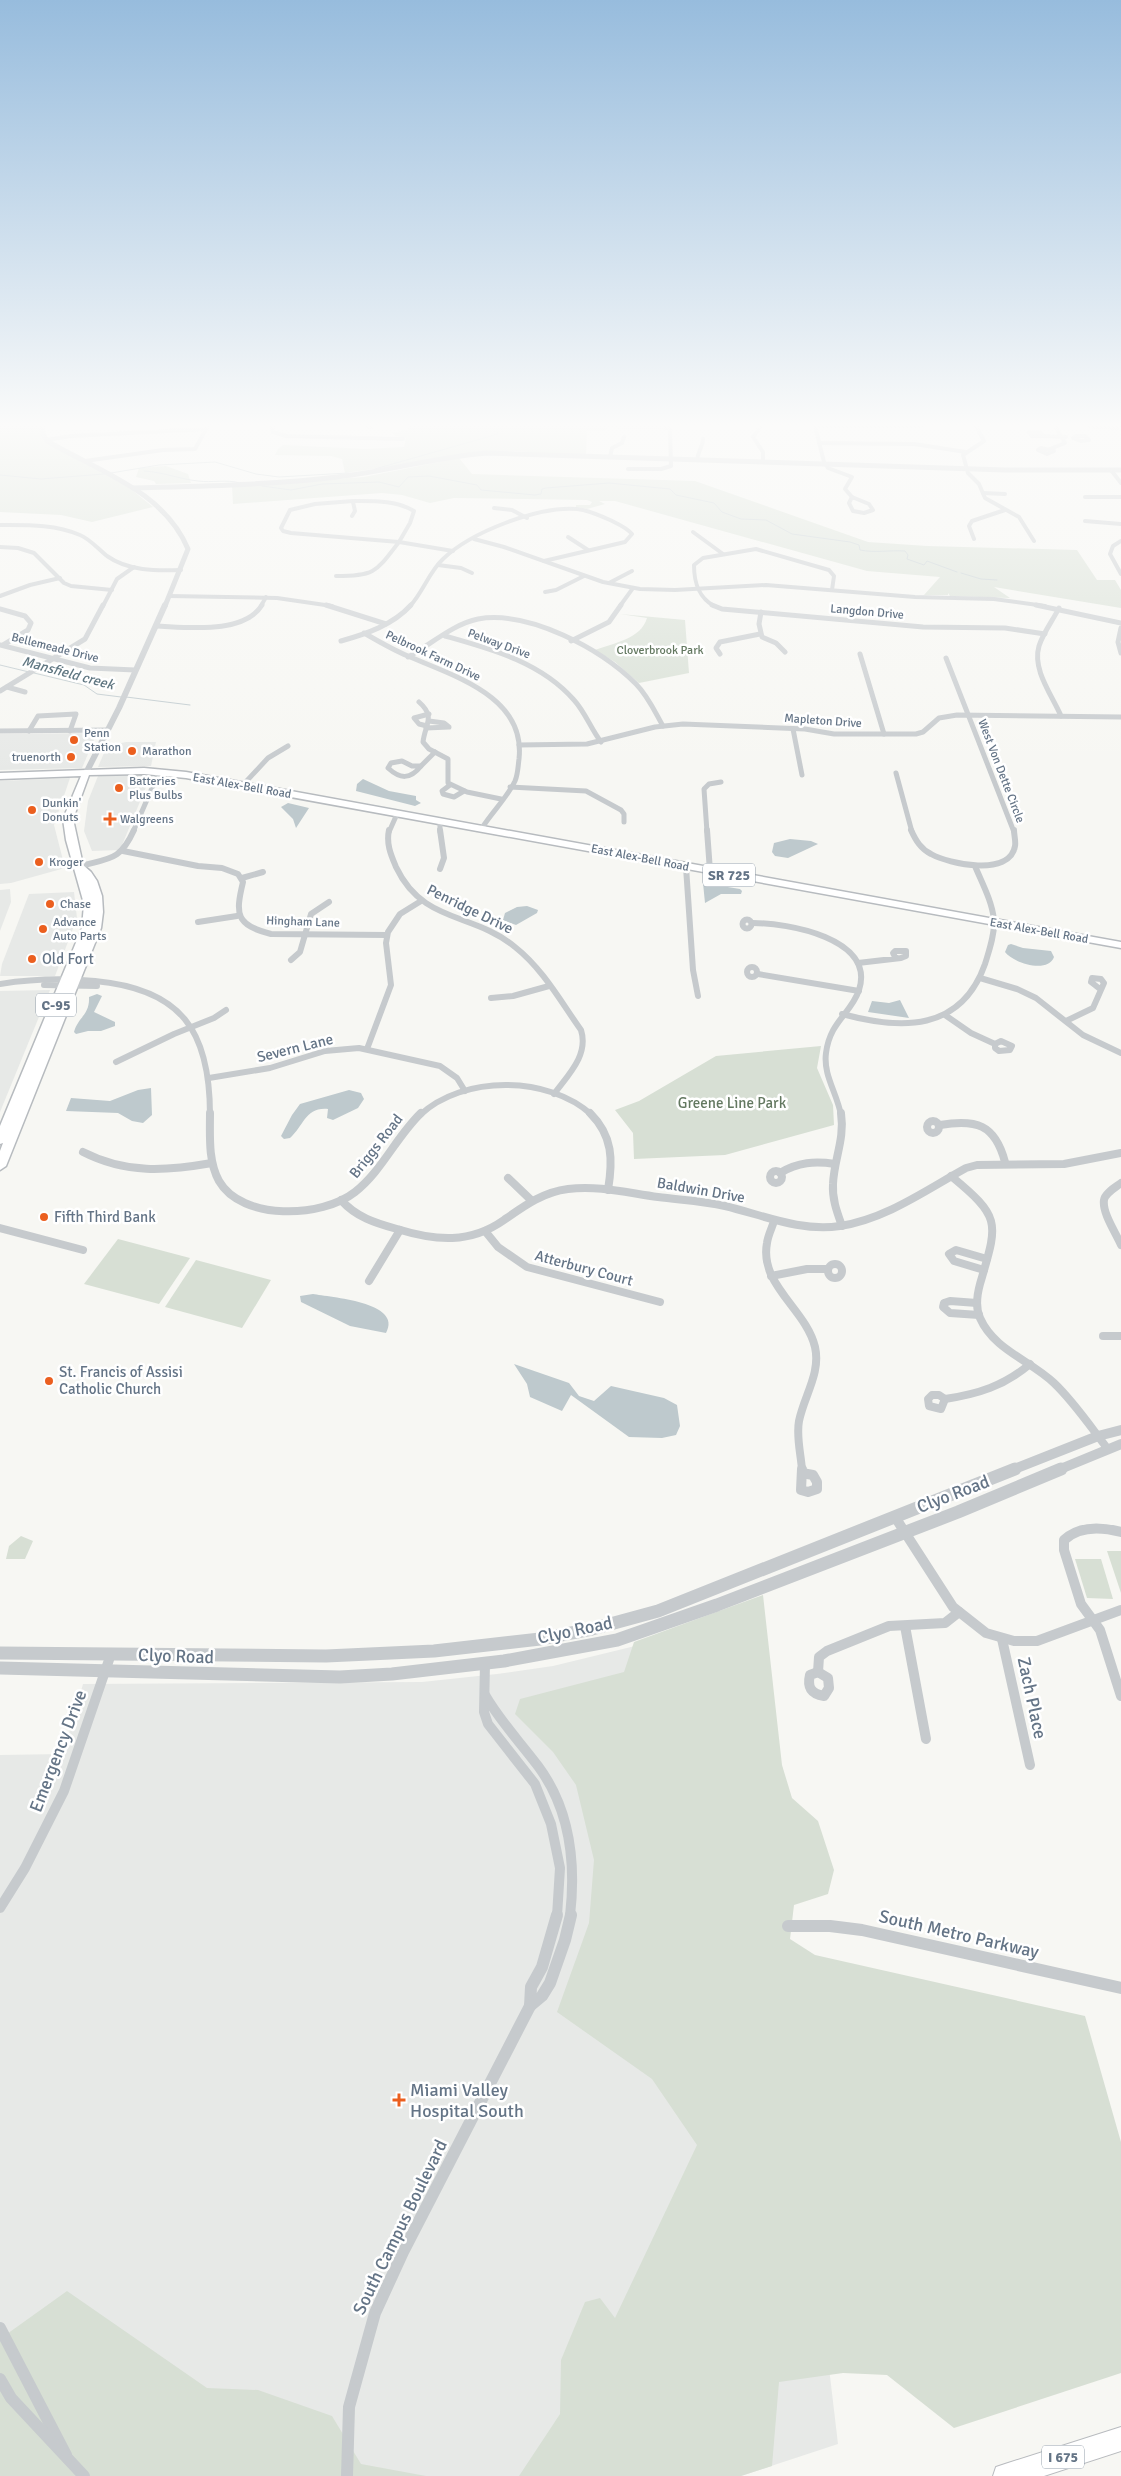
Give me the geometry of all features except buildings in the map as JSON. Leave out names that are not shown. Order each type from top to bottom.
[{"type":"highway","name":"I 675","points":[[1006,2476],[1121,2439]]},
{"type":"main road","name":"SR 725","points":[[0,776],[86,772],[159,772]]},
{"type":"main road","name":"C-95","points":[[70,983],[87,928],[90,911],[80,866],[71,840],[68,819],[86,772]]},
{"type":"main road","name":"East Alex-Bell Road","points":[[159,772],[482,828],[686,867],[1121,945]]},
{"type":"main road","name":"C-95","points":[[0,1140],[70,983],[93,937],[98,915],[98,896],[90,875],[80,866]]},
{"type":"main road","points":[[0,1166],[70,983]]},
{"type":"street","points":[[91,542],[112,560],[134,567],[181,570]]},
{"type":"street","points":[[86,772],[119,708],[181,570],[188,549],[185,542]]},
{"type":"street","points":[[392,542],[426,545],[453,551]]},
{"type":"street","points":[[336,576],[357,577],[372,573],[397,542]]},
{"type":"street","points":[[341,641],[364,634],[386,624],[413,602],[438,565],[453,551],[470,542]]},
{"type":"street","points":[[484,542],[609,584],[633,588],[657,590],[766,585],[915,597],[994,599],[1059,608],[1121,623]]},
{"type":"street","points":[[575,542],[588,550]]},
{"type":"street","points":[[544,561],[625,542]]},
{"type":"street","points":[[706,542],[723,554]]},
{"type":"street","points":[[1120,542],[1111,549],[1110,554],[1121,574]]},
{"type":"street","points":[[0,547],[22,549],[34,553],[66,584],[79,589],[112,590]]},
{"type":"street","points":[[697,588],[695,563],[703,558],[748,550],[760,550],[826,569],[834,576],[832,590]]},
{"type":"street","points":[[1114,561],[1121,561]]},
{"type":"street","points":[[438,565],[461,568],[472,573]]},
{"type":"street","points":[[0,691],[88,635],[119,577],[134,567]]},
{"type":"street","points":[[609,584],[632,571]]},
{"type":"street","points":[[545,592],[556,590],[584,576]]},
{"type":"street","points":[[0,596],[30,585],[60,578]]},
{"type":"street","points":[[571,641],[609,622],[633,588]]},
{"type":"street","name":"Langdon Drive","points":[[697,588],[705,602],[713,606],[923,626],[993,627],[1045,634]]},
{"type":"street","points":[[169,596],[266,597],[331,606],[386,624]]},
{"type":"street","points":[[156,626],[216,625],[248,619],[258,612],[266,597]]},
{"type":"street","points":[[1059,608],[1038,650],[1038,664],[1061,716]]},
{"type":"street","points":[[0,609],[25,616],[31,623],[28,630],[2,645]]},
{"type":"street","points":[[761,612],[757,628],[760,634],[780,646],[785,652]]},
{"type":"street","points":[[408,657],[472,620],[500,616],[524,620],[571,641],[608,661],[636,685],[651,704],[663,726]]},
{"type":"street","points":[[1121,628],[1118,642],[1121,653]]},
{"type":"street","name":"Pelbrook Farm Drive","points":[[364,634],[408,657],[475,686],[499,703],[514,722],[519,745],[518,772],[482,828]]},
{"type":"street","points":[[720,654],[716,646],[722,641],[760,634]]},
{"type":"street","name":"Pelway Drive","points":[[446,636],[505,654],[549,677],[576,702],[593,733],[601,742]]},
{"type":"street","name":"Bellemeade Drive","points":[[2,645],[96,669],[135,670]]},
{"type":"street","points":[[860,654],[884,734]]},
{"type":"street","name":"West Von Dette Circle","points":[[896,773],[919,845],[927,852],[946,862],[975,866],[1002,861],[1014,853],[1018,842],[946,658]]},
{"type":"street","points":[[0,685],[24,692]]},
{"type":"street","points":[[419,702],[427,708],[429,714],[423,742],[426,747],[449,761],[446,778],[450,785],[464,791],[501,800]]},
{"type":"street","points":[[29,730],[38,716],[76,714],[70,731]]},
{"type":"street","points":[[427,725],[419,724],[414,718],[429,714]]},
{"type":"street","name":"Mapleton Drive","points":[[519,745],[578,745],[601,742],[663,726],[691,724],[793,728],[834,734],[920,734],[939,718],[969,715],[1121,718]]},
{"type":"street","points":[[793,728],[802,775]]},
{"type":"street","points":[[0,731],[108,730]]},
{"type":"street","points":[[242,786],[268,758],[288,746]]},
{"type":"street","points":[[421,766],[412,766],[398,762],[391,763],[388,768],[403,777],[413,777],[435,752]]},
{"type":"street","points":[[80,866],[111,858],[123,851],[130,841],[159,772]]},
{"type":"street","points":[[710,871],[704,789],[710,784],[721,782]]},
{"type":"street","points":[[450,785],[442,791],[443,794],[454,797],[464,791]]},
{"type":"street","points":[[510,787],[528,790],[572,789],[588,791],[621,810],[624,814],[624,822]]},
{"type":"street","name":"Penridge Drive","points":[[397,814],[388,833],[389,852],[404,883],[421,900],[446,913],[479,925],[507,940],[525,955],[581,1030],[584,1046],[575,1064],[554,1094]]},
{"type":"street","points":[[440,822],[440,835],[445,856],[444,864],[440,870]]},
{"type":"street","points":[[123,851],[198,866],[222,868],[238,874],[242,878]]},
{"type":"street","points":[[842,1014],[868,1022],[902,1025],[922,1022],[946,1015],[964,1003],[980,978],[994,923],[975,866]]},
{"type":"street","points":[[686,867],[693,970],[698,996]]},
{"type":"street","points":[[242,878],[263,872]]},
{"type":"street","points":[[198,922],[237,916],[236,910],[242,878]]},
{"type":"street","points":[[367,1049],[391,985],[387,936],[390,926],[400,914],[421,900]]},
{"type":"street","points":[[291,960],[300,952],[311,914],[329,902]]},
{"type":"street","name":"Hingham Lane","points":[[237,916],[248,927],[271,934],[387,936]]},
{"type":"street","points":[[752,923],[784,926],[830,938],[845,946],[858,963],[861,978],[859,991],[853,1003],[842,1014],[830,1035],[826,1062],[828,1075],[838,1099],[843,1121],[841,1145],[835,1164],[832,1190],[836,1211],[842,1226]]},
{"type":"street","points":[[858,963],[895,957]]},
{"type":"street","points":[[758,974],[859,991]]},
{"type":"street","points":[[980,978],[1025,992],[1044,1003],[1083,1035],[1121,1053]]},
{"type":"street","name":"Briggs Road","points":[[0,984],[70,983],[124,986],[160,997],[174,1008],[190,1027],[203,1051],[209,1078],[212,1162],[218,1179],[225,1189],[238,1199],[255,1207],[276,1211],[296,1211],[316,1209],[341,1200],[368,1182],[410,1125],[422,1113],[439,1101],[465,1091],[492,1086],[514,1086],[554,1094],[585,1109],[605,1130],[610,1140],[614,1158],[608,1190]]},
{"type":"street","points":[[491,998],[512,996],[549,986]]},
{"type":"street","points":[[1066,1021],[1093,1008],[1098,999],[1100,989]]},
{"type":"street","points":[[116,1062],[190,1027],[214,1018],[226,1010]]},
{"type":"street","points":[[946,1015],[971,1033],[995,1044]]},
{"type":"street","name":"Severn Lane","points":[[209,1078],[270,1068],[325,1051],[345,1048],[367,1049],[440,1066],[456,1078],[465,1091]]},
{"type":"street","points":[[940,1125],[970,1123],[987,1129],[1000,1141],[1005,1162]]},
{"type":"street","points":[[83,1152],[110,1165],[142,1171],[168,1170],[212,1162]]},
{"type":"street","name":"Baldwin Drive","points":[[341,1200],[355,1214],[427,1239],[444,1241],[461,1239],[485,1231],[531,1200],[569,1188],[608,1190],[729,1206],[774,1221],[804,1227],[842,1226],[877,1216],[976,1164],[1005,1162],[1054,1165],[1073,1164],[1121,1153]]},
{"type":"street","points":[[780,1173],[790,1167],[807,1162],[835,1164]]},
{"type":"street","points":[[951,1176],[976,1196],[989,1212],[994,1234],[977,1303],[979,1315],[999,1343],[1030,1364],[1057,1387],[1107,1448]]},
{"type":"street","points":[[508,1178],[531,1200]]},
{"type":"street","points":[[1121,1182],[1107,1194],[1104,1206],[1121,1245]]},
{"type":"street","points":[[774,1221],[766,1248],[766,1263],[779,1290],[806,1324],[816,1352],[815,1373],[802,1410],[798,1429],[798,1453],[802,1473]]},
{"type":"street","points":[[0,1228],[83,1250]]},
{"type":"street","points":[[369,1281],[400,1230]]},
{"type":"street","name":"Atterbury Court","points":[[485,1231],[498,1248],[527,1267],[660,1302]]},
{"type":"street","points":[[984,1270],[954,1261],[949,1254],[956,1250],[987,1259]]},
{"type":"street","points":[[771,1276],[807,1269],[827,1269]]},
{"type":"street","points":[[977,1303],[950,1301],[944,1303],[943,1306],[950,1313],[979,1315]]},
{"type":"street","points":[[1103,1336],[1121,1336]]},
{"type":"street","points":[[945,1399],[990,1391],[1014,1378],[1030,1364]]},
{"type":"street","name":"Clyo Road","points":[[0,1653],[313,1657],[399,1654],[488,1646],[576,1632],[651,1613],[1098,1436],[1121,1430]]},
{"type":"street","name":"Clyo Road","points":[[0,1668],[340,1677],[392,1674],[557,1652],[617,1640],[717,1605],[958,1512],[1107,1448],[1121,1444]]},
{"type":"street","points":[[895,1517],[942,1592],[959,1612],[986,1633],[1002,1639],[1037,1641],[1052,1638],[1092,1620],[1121,1610]]},
{"type":"street","points":[[1121,1532],[1113,1530],[1076,1531],[1064,1540],[1064,1550],[1081,1604],[1100,1630],[1121,1696]]},
{"type":"street","points":[[818,1672],[819,1657],[827,1651],[888,1626],[944,1623],[959,1612]]},
{"type":"street","points":[[905,1626],[926,1739]]},
{"type":"street","name":"Zach Place","points":[[1002,1639],[1030,1765]]},
{"type":"street","name":"Emergency Drive","points":[[0,1908],[25,1868],[64,1792],[111,1654]]},
{"type":"street","name":"South Campus Boulevard","points":[[347,2476],[349,2407],[375,2313],[403,2252],[530,2006],[544,1994],[561,1955],[572,1896],[572,1858],[558,1801],[532,1758],[502,1723],[485,1695],[485,1663]]},
{"type":"street","name":"South Metro Parkway","points":[[788,1926],[830,1926],[862,1930],[1121,1988]]},
{"type":"street","points":[[0,2328],[66,2455]]},
{"type":"street","points":[[0,2379],[11,2398],[84,2476]]},
{"type":"shaded area","points":[[97,733],[82,768],[0,770],[0,734]]},
{"type":"shaded area","points":[[126,742],[156,742],[151,766],[98,767],[107,746]]},
{"type":"shaded area","points":[[151,775],[120,850],[92,851],[84,831],[88,801],[98,776]]},
{"type":"shaded area","points":[[70,778],[54,825],[65,868],[11,883],[0,884],[0,781]]},
{"type":"shaded area","points":[[363,779],[389,791],[416,796],[416,800],[421,803],[415,806],[356,791],[357,784]]},
{"type":"shaded area","points":[[288,803],[309,808],[296,828],[293,819],[281,807]]},
{"type":"shaded area","points":[[790,839],[811,841],[818,844],[788,858],[775,856],[772,852],[774,843]]},
{"type":"shaded area","points":[[703,883],[740,889],[742,891],[741,894],[721,894],[705,903]]},
{"type":"shaded area","points":[[10,889],[11,902],[0,931],[0,890]]},
{"type":"shaded area","points":[[74,892],[77,918],[55,976],[0,976],[2,964],[29,894]]},
{"type":"shaded area","points":[[527,906],[538,910],[537,913],[516,925],[503,920],[505,913],[517,907]]},
{"type":"shaded area","points":[[1011,944],[1023,948],[1051,951],[1054,957],[1045,965],[1038,966],[1022,963],[1005,952],[1008,945]]},
{"type":"shaded area","points":[[50,990],[0,1112],[0,991]]},
{"type":"shaded area","points":[[97,994],[102,996],[94,1012],[115,1022],[115,1026],[101,1031],[88,1031],[76,1034],[74,1032],[76,1027],[88,1008],[89,997]]},
{"type":"shaded area","points":[[900,1000],[909,1018],[868,1012],[872,1001],[889,1003]]},
{"type":"shaded area","points":[[151,1088],[152,1115],[143,1123],[132,1121],[118,1113],[66,1111],[71,1098],[110,1101],[138,1090]]},
{"type":"shaded area","points":[[349,1090],[361,1093],[364,1099],[358,1108],[333,1120],[327,1118],[328,1109],[314,1111],[290,1138],[284,1139],[281,1136],[300,1104]]},
{"type":"shaded area","points":[[313,1294],[348,1299],[375,1308],[384,1314],[389,1323],[386,1333],[350,1326],[301,1302],[300,1296]]},
{"type":"shaded area","points":[[514,1364],[569,1383],[579,1396],[594,1401],[611,1386],[664,1398],[677,1405],[680,1426],[676,1435],[662,1438],[629,1437],[571,1395],[562,1411],[530,1397],[527,1384]]},
{"type":"shaded area","name":"Miami Valley Hospital South","points":[[740,1612],[838,2444],[741,2476],[0,2476],[0,1755],[63,1754],[83,1684],[422,1682],[497,1674],[553,1666],[631,1647],[687,1632]]},
{"type":"green space","points":[[761,542],[867,542],[927,546],[1077,550],[1097,580],[1115,580],[1121,590],[1121,608],[994,587],[1010,598],[950,596],[948,593],[948,595],[924,595],[940,577],[867,571]]},
{"type":"green space","name":"Cloverbrook Park","points":[[620,614],[685,620],[689,673],[639,683],[615,662],[595,650],[633,636],[644,625],[647,618]]},
{"type":"green space","name":"Greene Line Park","points":[[821,1046],[817,1068],[833,1105],[834,1125],[725,1155],[634,1159],[633,1133],[615,1110],[639,1101],[716,1056]]},
{"type":"green space","points":[[118,1239],[190,1258],[159,1304],[84,1284]]},
{"type":"green space","points":[[196,1260],[271,1280],[242,1328],[165,1307]]},
{"type":"green space","points":[[21,1536],[33,1541],[25,1559],[6,1559],[9,1546]]},
{"type":"green space","points":[[1107,1551],[1121,1551],[1121,1593]]},
{"type":"green space","points":[[1075,1559],[1101,1559],[1113,1599],[1087,1598]]},
{"type":"green space","points":[[763,1595],[782,1765],[792,1798],[818,1821],[834,1870],[828,1894],[794,1905],[790,1939],[815,1955],[1085,2016],[1121,2142],[1121,2373],[954,2428],[887,2375],[843,2373],[779,2382],[772,2466],[741,2476],[519,2476],[560,2414],[561,2360],[585,2302],[600,2298],[615,2318],[697,2145],[652,2079],[557,2012],[589,1923],[594,1860],[576,1785],[553,1752],[515,1714],[520,1699],[624,1672],[634,1642]]},
{"type":"green space","points":[[67,2291],[207,2388],[258,2390],[332,2416],[361,2464],[426,2476],[0,2476],[0,2339]]},
{"type":"waterway","points":[[847,542],[859,545],[860,550],[866,551],[905,551],[908,555],[907,559],[924,565],[927,561],[957,572]]},
{"type":"waterway","points":[[961,573],[981,579],[997,580]]},
{"type":"waterway","name":"Mansfield creek","points":[[0,665],[29,672]]},
{"type":"waterway","name":"Mansfield creek","points":[[34,673],[84,685],[97,694],[121,697]]},
{"type":"waterway","name":"Mansfield creek","points":[[126,697],[190,705]]},
{"type":"place","name":"Penn Station","points":[[74,740]]},
{"type":"place","name":"Marathon","points":[[132,751]]},
{"type":"place","name":"truenorth","points":[[71,757]]},
{"type":"place","name":"Batteries Plus Bulbs","points":[[119,788]]},
{"type":"place","name":"Dunkin' Donuts","points":[[32,810]]},
{"type":"place","name":"Walgreens","points":[[110,819]]},
{"type":"place","name":"Kroger","points":[[39,862]]},
{"type":"place","name":"Chase","points":[[50,904]]},
{"type":"place","name":"Advance Auto Parts","points":[[43,929]]},
{"type":"place","name":"Old Fort","points":[[32,959]]},
{"type":"place","name":"Fifth Third Bank","points":[[44,1217]]},
{"type":"place","name":"St. Francis of Assisi Catholic Church","points":[[49,1381]]},
{"type":"place","name":"Miami Valley Hospital South","points":[[399,2100]]}]
